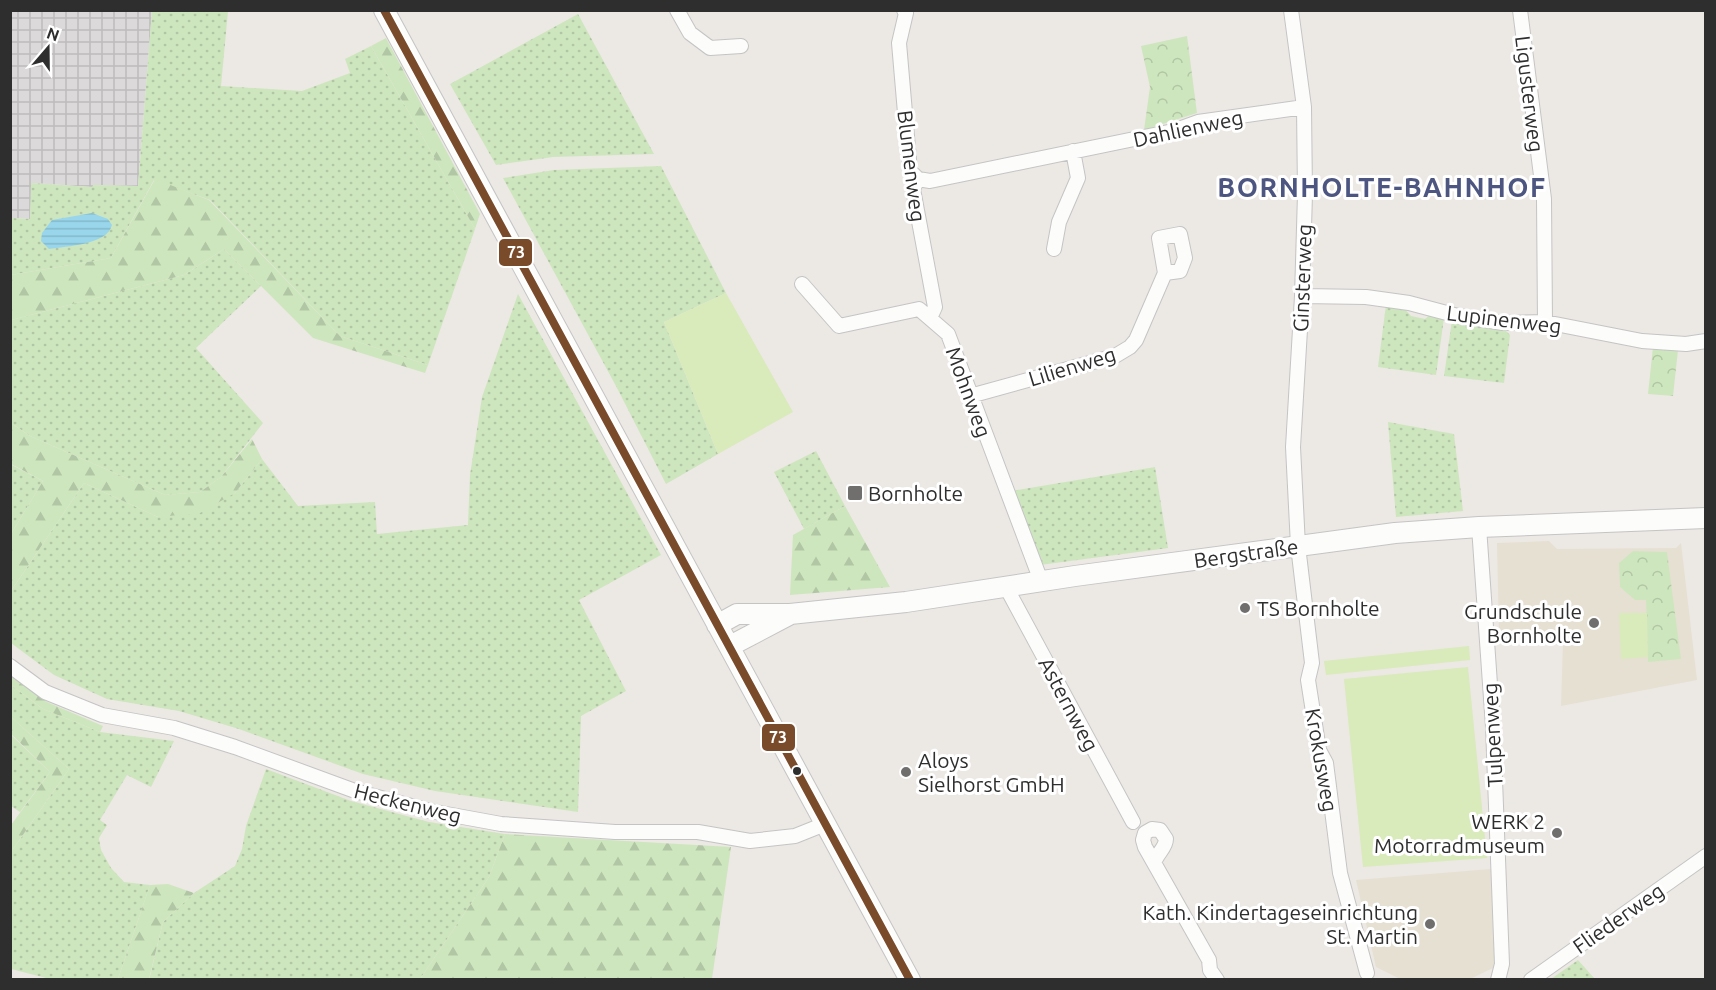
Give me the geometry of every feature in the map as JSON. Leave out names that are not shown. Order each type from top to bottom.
[{"type":"main road","points":[[384,10],[910,980]]},
{"type":"main road","name":"Bergstraße","points":[[717,625],[737,615],[789,614],[906,602],[1041,581],[1395,533],[1479,527],[1706,518]]},
{"type":"main road","name":"Bergstraße","points":[[730,646],[789,614]]},
{"type":"street","points":[[677,10],[690,33],[710,48],[741,46]]},
{"type":"street","name":"Ginsterweg","points":[[1291,10],[1304,107],[1305,194],[1302,297],[1293,447],[1298,546]]},
{"type":"street","name":"Ligusterweg","points":[[1520,10],[1544,199],[1545,322]]},
{"type":"street","name":"Blumenweg","points":[[907,11],[899,43],[910,171],[918,179],[913,189],[935,308],[930,318]]},
{"type":"street","name":"Dahlienweg","points":[[918,179],[930,182],[1173,131],[1198,122],[1304,107]]},
{"type":"street","points":[[1054,249],[1059,222],[1078,178],[1073,151]]},
{"type":"street","name":"Lilienweg","points":[[970,396],[1115,356],[1130,347],[1136,340],[1165,273]]},
{"type":"street","points":[[802,284],[839,326],[919,309],[930,318]]},
{"type":"street","name":"Lupinenweg","points":[[1302,297],[1366,297],[1409,303],[1458,316],[1503,323],[1545,322],[1642,341],[1686,344],[1706,341]]},
{"type":"street","name":"Mohnweg","points":[[930,318],[948,334],[1041,581]]},
{"type":"street","name":"Tulpenweg","points":[[1479,527],[1496,812],[1502,964],[1498,980]]},
{"type":"street","name":"Krokusweg","points":[[1298,546],[1312,663],[1308,680],[1319,750],[1326,763],[1340,873],[1367,977]]},
{"type":"street","name":"Asternweg","points":[[1006,587],[1133,822]]},
{"type":"street","name":"Heckenweg","points":[[10,666],[45,692],[102,715],[184,731],[355,791],[430,811],[501,824],[615,832],[698,832],[750,841],[795,836],[825,824]]},
{"type":"street","name":"Fliederweg","points":[[1531,980],[1706,856]]},
{"type":"street","points":[[1154,863],[1209,960],[1210,970],[1217,980]]},
{"type":"shaded area","points":[[11,11],[152,11],[138,186],[94,185],[93,187],[32,183],[30,219],[11,218]]},
{"type":"shaded area","name":"Grundschule Bornholte","points":[[1549,541],[1557,549],[1676,548],[1681,543],[1697,680],[1561,706],[1563,642],[1538,641],[1523,632],[1499,633],[1497,543]]},
{"type":"shaded area","name":"Kath. Kindertageseinrichtung St. Martin","points":[[1491,869],[1495,967],[1468,980],[1400,979],[1376,967],[1356,880]]},
{"type":"green space","points":[[152,11],[228,11],[221,86],[302,91],[350,73],[345,59],[371,46],[475,229],[428,365],[340,336],[210,200],[154,180],[111,258],[11,275],[11,218],[30,219],[31,183],[92,187],[93,185],[138,186]]},
{"type":"green space","points":[[578,14],[654,154],[553,157],[496,165],[450,84]]},
{"type":"green space","points":[[1187,36],[1197,113],[1144,130],[1150,87],[1141,46]]},
{"type":"green space","points":[[386,38],[480,214],[475,229],[371,46]]},
{"type":"green space","points":[[661,166],[726,293],[664,322],[718,454],[666,484],[616,386],[503,178],[554,170]]},
{"type":"green space","points":[[155,179],[209,200],[340,336],[428,365],[425,373],[313,338],[224,249],[184,275],[11,320],[11,275],[111,258]]},
{"type":"green space","points":[[224,249],[261,286],[196,348],[263,423],[221,477],[200,492],[165,495],[30,436],[11,423],[11,320],[184,275]]},
{"type":"green space","points":[[726,293],[793,412],[718,454],[664,322]]},
{"type":"green space","points":[[518,294],[661,555],[579,600],[626,691],[581,716],[578,812],[435,791],[363,774],[239,729],[179,711],[107,699],[54,675],[11,643],[11,591],[84,483],[158,517],[235,493],[262,459],[298,506],[375,502],[377,534],[468,525],[470,475],[482,397]]},
{"type":"green space","points":[[1386,305],[1404,308],[1411,316],[1425,319],[1431,314],[1444,318],[1436,375],[1378,367]]},
{"type":"green space","points":[[1452,320],[1503,328],[1510,335],[1504,383],[1444,376]]},
{"type":"green space","points":[[1653,347],[1678,350],[1673,396],[1648,394]]},
{"type":"green space","points":[[1388,422],[1454,434],[1463,511],[1396,517]]},
{"type":"green space","points":[[11,423],[30,436],[165,495],[200,492],[221,477],[252,439],[262,459],[235,493],[200,513],[158,517],[84,483],[11,591],[11,534],[43,481],[11,464]]},
{"type":"green space","points":[[816,451],[845,506],[804,529],[774,472]]},
{"type":"green space","points":[[10,464],[43,481],[11,534],[10,534]]},
{"type":"green space","points":[[1155,467],[1168,548],[1040,565],[1011,491]]},
{"type":"green space","points":[[845,506],[890,587],[790,595],[793,535]]},
{"type":"green space","points":[[1633,551],[1667,552],[1681,659],[1648,662],[1646,600],[1635,600],[1620,587],[1619,563]]},
{"type":"green space","points":[[1619,613],[1647,613],[1648,657],[1621,659]]},
{"type":"green space","points":[[1469,646],[1470,660],[1326,675],[1324,661]]},
{"type":"green space","points":[[1468,667],[1487,858],[1363,867],[1344,679]]},
{"type":"green space","points":[[10,674],[47,702],[103,726],[100,732],[43,709],[11,685]]},
{"type":"green space","points":[[11,685],[43,709],[100,732],[174,741],[151,787],[127,775],[100,820],[107,825],[99,838],[101,850],[111,868],[124,882],[150,885],[118,979],[50,979],[11,969],[11,852],[69,769],[11,717]]},
{"type":"green space","points":[[11,717],[69,769],[11,852],[11,825],[50,772],[11,734]]},
{"type":"green space","points":[[10,734],[50,772],[20,812],[11,806]]},
{"type":"green space","points":[[266,769],[351,801],[429,822],[505,834],[489,877],[420,979],[149,980],[163,922],[194,893],[235,866]]},
{"type":"green space","points":[[505,834],[731,847],[712,979],[420,979],[489,877]]},
{"type":"green space","points":[[168,884],[194,893],[163,922],[149,979],[118,979],[150,885]]},
{"type":"green space","points":[[1578,960],[1595,979],[1551,979]]},
{"type":"water","points":[[92,213],[108,219],[112,225],[103,237],[95,241],[49,249],[41,241],[42,233],[52,220]]},
{"type":"transit line","name":"73","points":[[384,10],[910,980]]},
{"type":"place","name":"Bornholte","points":[[855,493]]},
{"type":"place","name":"TS Bornholte","points":[[1245,608]]},
{"type":"place","name":"Grundschule Bornholte","points":[[1594,623]]},
{"type":"place","name":"Aloys Sielhorst GmbH","points":[[906,772]]},
{"type":"place","name":"WERK 2 Motorradmuseum","points":[[1557,833]]},
{"type":"place","name":"Kath. Kindertageseinrichtung St. Martin","points":[[1430,924]]},
{"type":"district","name":"BORNHOLTE-BAHNHOF","points":[[1382,187]]}]
